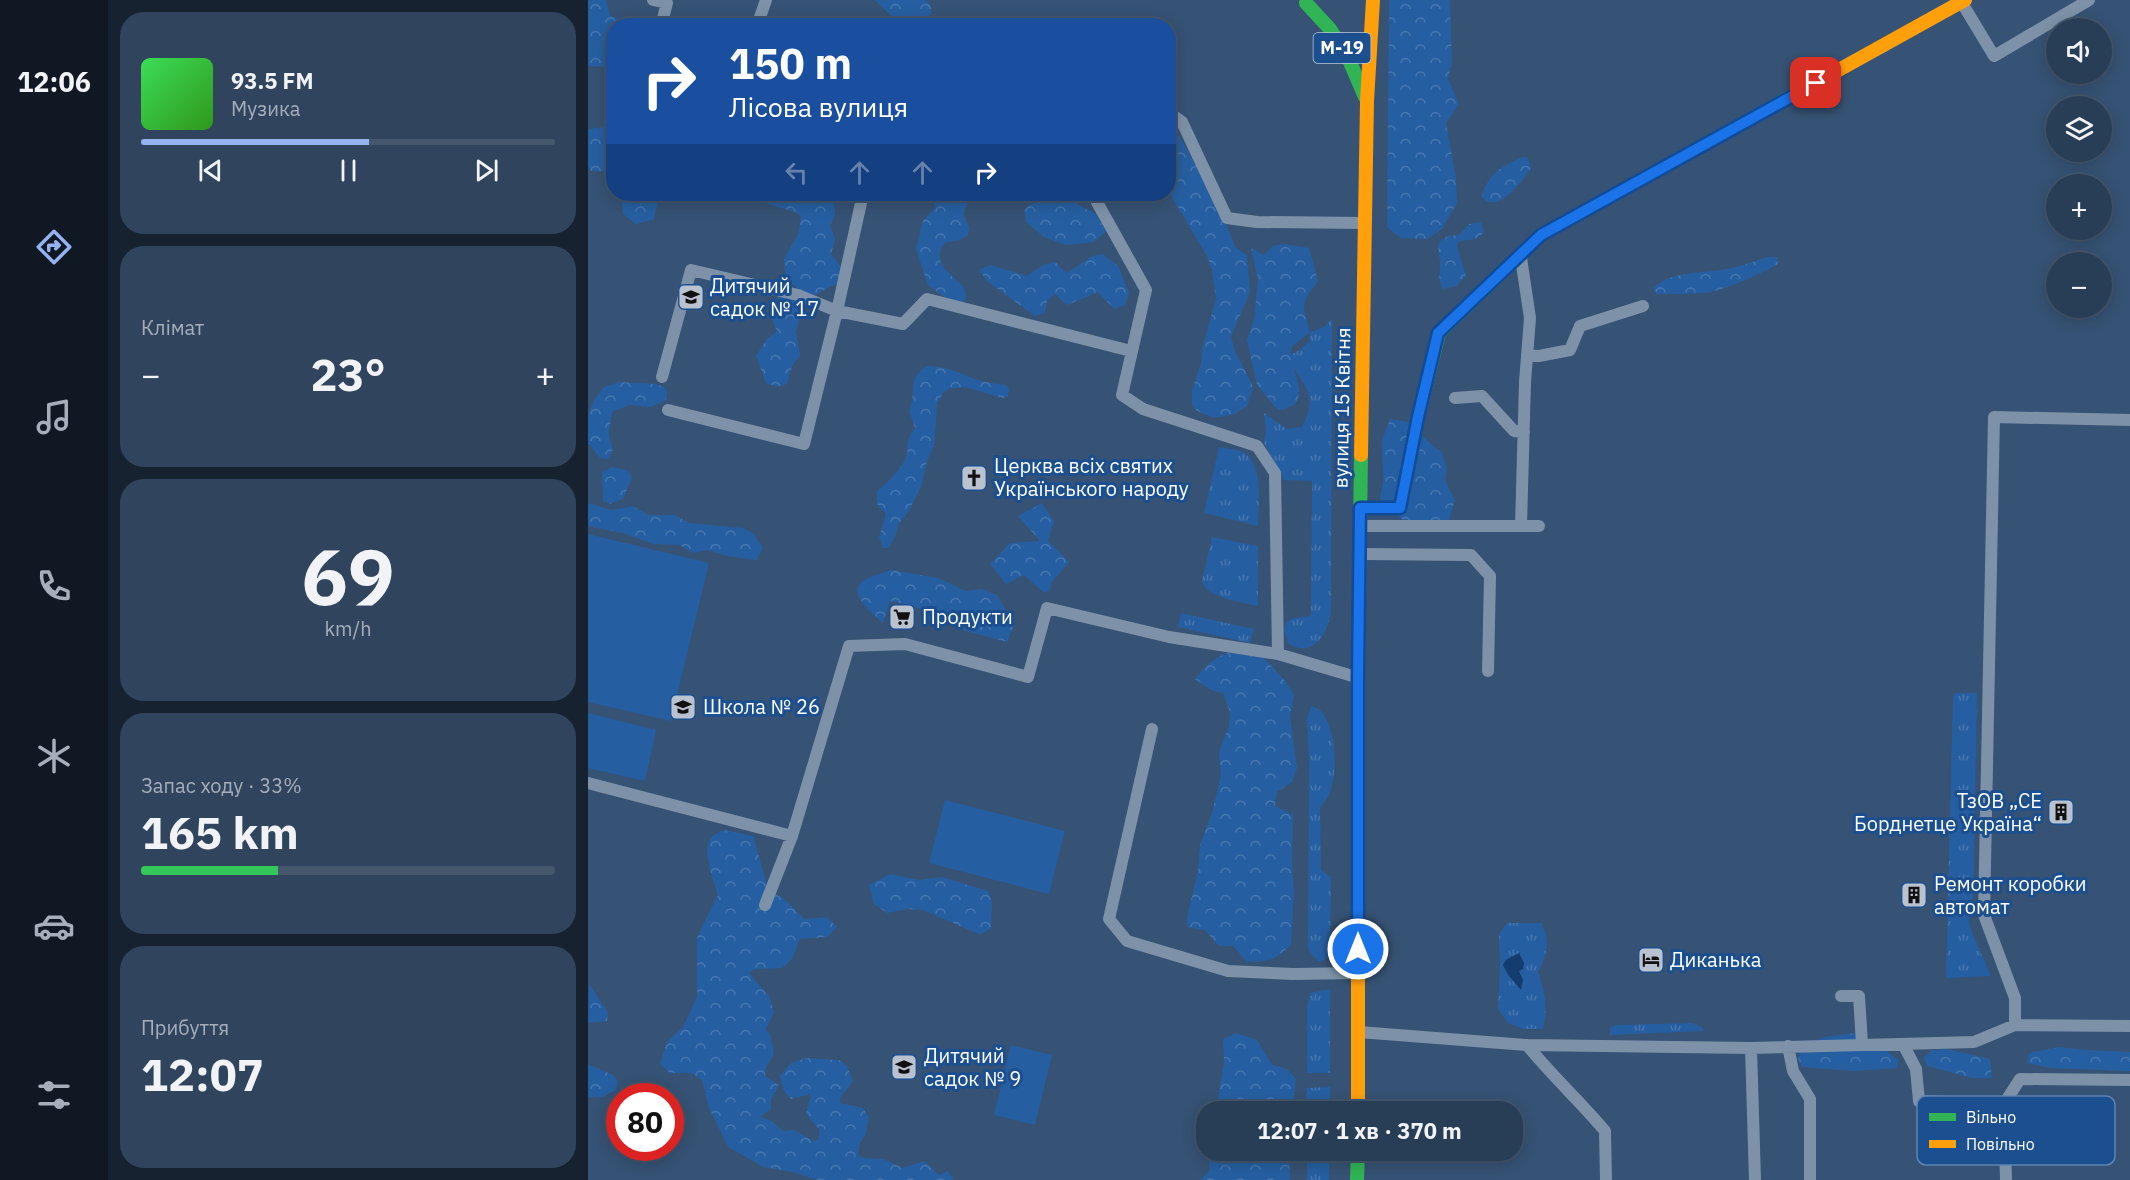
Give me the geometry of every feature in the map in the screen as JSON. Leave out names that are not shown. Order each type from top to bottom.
[{"type":"main road","name":"вулиця 15 Квітня","points":[[1358,1101],[1358,677],[1365,223],[1365,1]]},
{"type":"main road","points":[[1360,508],[1400,508],[1438,333],[1541,235],[1963,1]]},
{"type":"main road","name":"вулиця 15 Квітня","points":[[1304,2],[1330,29],[1347,55],[1366,101]]},
{"type":"main road","name":"М-19","points":[[1304,2],[1333,12]]},
{"type":"main road","points":[[1357,1180],[1358,1161]]},
{"type":"lane","points":[[653,0],[667,3],[663,18]]},
{"type":"lane","points":[[760,18],[766,0]]},
{"type":"lane","points":[[1963,1],[1994,56],[2089,0]]},
{"type":"lane","points":[[1176,118],[1182,122],[1227,218],[1257,222],[1365,223]]},
{"type":"lane","points":[[668,410],[804,444],[861,201]]},
{"type":"lane","points":[[1096,201],[1146,290],[1122,395],[1143,409],[1257,446],[1275,472],[1278,654]]},
{"type":"lane","points":[[1521,255],[1530,318],[1521,526]]},
{"type":"lane","points":[[662,377],[691,270],[798,295],[837,311],[903,324],[927,298],[1131,351]]},
{"type":"lane","points":[[1527,355],[1539,356],[1570,350],[1580,326],[1643,306]]},
{"type":"lane","points":[[1455,398],[1482,396],[1514,431],[1524,432]]},
{"type":"lane","points":[[2015,1025],[2014,999],[1984,915],[1994,417],[2130,420]]},
{"type":"lane","points":[[1360,526],[1539,526]]},
{"type":"lane","points":[[1360,554],[1471,555],[1490,576],[1488,671]]},
{"type":"lane","points":[[765,905],[792,836],[849,646],[905,644],[1028,676],[1047,608],[1169,637],[1278,654],[1358,677]]},
{"type":"lane","points":[[1152,729],[1109,919],[1127,941],[1228,971],[1293,974],[1358,973]]},
{"type":"lane","points":[[588,783],[792,836]]},
{"type":"lane","points":[[1841,996],[1859,996],[1862,1044]]},
{"type":"lane","points":[[1359,1032],[1527,1045],[1751,1048],[1974,1042],[2015,1025],[2130,1026]]},
{"type":"lane","points":[[1903,1044],[1916,1069],[1919,1096]]},
{"type":"lane","points":[[1527,1045],[1547,1070],[1605,1131],[1606,1180]]},
{"type":"lane","points":[[1788,1046],[1794,1071],[1810,1099],[1810,1180]]},
{"type":"lane","points":[[1751,1048],[1755,1180]]},
{"type":"lane","points":[[2009,1096],[2020,1079],[2130,1080]]},
{"type":"lane","points":[[2006,1165],[2006,1180]]},
{"type":"green space","points":[[588,0],[606,0],[610,16],[618,18],[606,18],[606,66],[588,66]]},
{"type":"green space","points":[[875,0],[926,0],[931,6],[931,13],[927,18],[894,18]]},
{"type":"green space","points":[[1389,0],[1450,0],[1452,61],[1448,79],[1459,104],[1446,123],[1456,178],[1457,203],[1442,229],[1427,239],[1401,238],[1387,227]]},
{"type":"green space","points":[[606,127],[606,172],[591,171],[588,167],[588,129]]},
{"type":"green space","points":[[1176,130],[1219,207],[1235,247],[1247,255],[1250,292],[1231,337],[1235,351],[1252,384],[1252,391],[1247,406],[1235,414],[1220,417],[1212,417],[1197,411],[1192,405],[1192,390],[1201,364],[1202,349],[1216,299],[1212,270],[1207,256],[1174,201]]},
{"type":"green space","points":[[1523,157],[1528,158],[1531,168],[1516,188],[1502,200],[1494,202],[1487,201],[1481,196],[1497,171]]},
{"type":"green space","points":[[622,201],[658,201],[654,219],[636,224],[623,214]]},
{"type":"green space","points":[[763,201],[833,201],[835,215],[830,225],[835,239],[831,254],[844,271],[842,281],[809,298],[790,282],[785,274],[784,259],[799,232],[801,216]]},
{"type":"green space","points":[[932,201],[970,201],[964,211],[969,232],[964,238],[946,242],[940,255],[943,266],[963,286],[967,298],[958,307],[928,285],[916,249],[923,221],[936,207]]},
{"type":"green space","points":[[1038,201],[1072,201],[1096,214],[1106,231],[1094,242],[1066,245],[1044,237],[1026,222],[1024,210]]},
{"type":"green space","points":[[1481,222],[1484,232],[1482,235],[1459,241],[1457,246],[1466,276],[1456,286],[1442,289],[1439,242],[1448,236],[1459,235],[1469,224]]},
{"type":"green space","points":[[1284,244],[1309,248],[1318,281],[1304,305],[1310,332],[1292,347],[1292,363],[1299,392],[1297,401],[1291,407],[1278,410],[1257,385],[1247,340],[1254,320],[1258,279],[1251,248],[1264,255],[1273,246]]},
{"type":"green space","points":[[1103,254],[1118,266],[1129,293],[1125,305],[1114,309],[1098,292],[1067,305],[1055,294],[1047,301],[1045,313],[1035,316],[988,282],[979,270],[990,265],[1027,276],[1043,265],[1055,262],[1067,273],[1092,256]]},
{"type":"green space","points":[[1767,257],[1777,257],[1778,264],[1742,282],[1712,292],[1657,294],[1653,288],[1676,276],[1727,269]]},
{"type":"green space","points":[[789,295],[804,304],[796,332],[800,355],[792,366],[787,384],[777,387],[766,383],[756,356],[767,339],[777,331],[770,315],[778,298]]},
{"type":"green space","points":[[1332,319],[1331,613],[1322,636],[1311,646],[1304,648],[1288,643],[1284,629],[1286,622],[1293,618],[1311,616],[1312,481],[1284,480],[1264,443],[1266,429],[1264,413],[1287,429],[1302,427],[1310,405],[1309,397],[1307,389],[1288,356],[1309,342],[1310,332],[1324,327]]},
{"type":"green space","points":[[928,366],[949,369],[981,381],[1006,385],[1009,390],[1008,396],[1003,398],[965,387],[948,389],[943,393],[937,403],[934,445],[927,461],[922,484],[909,511],[898,525],[889,548],[883,548],[879,537],[886,514],[877,504],[877,492],[903,464],[909,438],[915,428],[909,411],[914,380]]},
{"type":"green space","points":[[619,382],[655,384],[664,387],[667,391],[666,400],[651,407],[629,405],[612,412],[609,436],[612,453],[607,459],[600,458],[588,443],[588,415],[595,398],[604,387]]},
{"type":"green space","points":[[1390,419],[1408,422],[1442,452],[1447,468],[1445,481],[1455,500],[1447,527],[1404,521],[1380,499],[1383,481],[1382,440]]},
{"type":"green space","points":[[1219,447],[1247,455],[1256,470],[1259,489],[1258,526],[1204,513]]},
{"type":"green space","points":[[612,467],[627,470],[632,478],[623,499],[610,504],[603,501],[602,472]]},
{"type":"green space","points":[[588,503],[611,510],[633,506],[648,515],[675,515],[689,523],[743,528],[754,534],[763,548],[756,560],[727,556],[708,550],[693,553],[679,545],[653,544],[623,533],[588,526]]},
{"type":"green space","points":[[1042,503],[1054,521],[1048,541],[1069,562],[1051,583],[1050,591],[1043,592],[1024,575],[1006,584],[990,564],[1010,543],[1040,541],[1018,516]]},
{"type":"green space","points":[[588,534],[709,563],[671,721],[588,702]]},
{"type":"green space","points":[[1212,537],[1258,546],[1258,606],[1217,595],[1205,587],[1202,581]]},
{"type":"green space","points":[[891,570],[938,578],[966,591],[981,589],[997,595],[1014,625],[1007,642],[963,630],[960,623],[923,619],[922,609],[890,601],[883,623],[863,603],[857,591],[863,581]]},
{"type":"green space","points":[[1181,613],[1254,629],[1250,643],[1178,627]]},
{"type":"green space","points":[[1238,651],[1262,656],[1286,682],[1294,695],[1290,717],[1297,768],[1292,782],[1277,792],[1275,806],[1293,815],[1294,892],[1291,945],[1266,961],[1246,961],[1233,946],[1219,946],[1205,930],[1187,927],[1187,917],[1198,871],[1200,845],[1212,813],[1221,775],[1219,752],[1229,726],[1230,712],[1223,693],[1211,690],[1195,679],[1214,660],[1224,654]]},
{"type":"green space","points":[[1956,693],[1977,693],[1973,903],[1970,904],[1969,922],[1991,976],[1946,978],[1953,696]]},
{"type":"green space","points":[[1311,706],[1320,710],[1331,730],[1335,759],[1331,788],[1327,799],[1320,807],[1321,870],[1331,877],[1330,950],[1326,959],[1319,962],[1308,950],[1309,760],[1307,719]]},
{"type":"green space","points":[[588,713],[656,730],[645,781],[588,768]]},
{"type":"green space","points":[[945,800],[1065,831],[1049,894],[929,863]]},
{"type":"green space","points":[[724,830],[753,836],[769,892],[782,897],[804,919],[827,917],[837,927],[827,937],[800,939],[792,959],[782,968],[755,969],[749,973],[769,996],[774,1012],[766,1030],[770,1034],[774,1054],[766,1067],[765,1076],[779,1085],[771,1099],[771,1109],[760,1117],[770,1120],[783,1131],[794,1130],[813,1141],[819,1139],[819,1129],[806,1114],[811,1094],[791,1099],[784,1091],[780,1076],[791,1063],[806,1058],[839,1060],[847,1066],[853,1081],[840,1098],[840,1103],[863,1108],[869,1117],[866,1134],[860,1142],[858,1154],[862,1158],[883,1159],[903,1168],[924,1161],[939,1175],[948,1171],[954,1180],[818,1180],[764,1167],[728,1147],[709,1108],[702,1080],[691,1073],[670,1073],[660,1064],[667,1042],[683,1027],[697,997],[697,937],[718,895],[709,866],[708,843],[714,835]]},
{"type":"green space","points":[[890,874],[919,880],[942,877],[988,891],[992,901],[991,928],[981,934],[976,933],[923,910],[907,909],[887,913],[874,904],[869,885]]},
{"type":"green space","points":[[1507,923],[1541,923],[1544,929],[1547,948],[1538,972],[1545,1000],[1543,1029],[1523,1029],[1508,1023],[1498,1009],[1499,934]]},
{"type":"green space","points":[[589,984],[608,1013],[607,1021],[588,1023]]},
{"type":"green space","points":[[1330,989],[1330,1073],[1307,1073],[1307,1007],[1310,993]]},
{"type":"green space","points":[[1692,1023],[1702,1027],[1704,1031],[1609,1035],[1610,1028],[1616,1025]]},
{"type":"green space","points":[[1236,1033],[1257,1040],[1272,1065],[1287,1069],[1296,1079],[1293,1101],[1218,1101],[1224,1062],[1223,1039]]},
{"type":"green space","points":[[1855,1033],[1877,1044],[1898,1060],[1897,1068],[1854,1071],[1802,1067],[1798,1058],[1805,1044],[1826,1037]]},
{"type":"green space","points":[[1011,1045],[1052,1055],[1035,1125],[994,1115]]},
{"type":"green space","points":[[2059,1047],[2130,1052],[2130,1071],[2050,1068],[2027,1063],[2029,1053]]},
{"type":"green space","points":[[1947,1049],[1990,1059],[1992,1078],[1972,1078],[1927,1066],[1924,1058],[1932,1050]]},
{"type":"green space","points":[[588,1064],[613,1075],[618,1082],[606,1083],[606,1095],[602,1097],[588,1097]]},
{"type":"green space","points":[[1330,1087],[1330,1101],[1307,1101],[1306,1088]]},
{"type":"green space","points":[[1209,1161],[1289,1161],[1290,1180],[1200,1180],[1210,1170]]},
{"type":"green space","points":[[1307,1161],[1329,1161],[1329,1180],[1307,1180]]},
{"type":"shaded area","points":[[1519,953],[1524,963],[1523,969],[1519,971],[1523,980],[1521,990],[1503,965],[1506,960]]},
{"type":"traffic: fast","points":[[1306,3],[1330,29],[1347,55],[1365,97]]},
{"type":"traffic: fast","points":[[1360,508],[1400,508],[1418,417],[1439,333],[1541,235],[1817,82]]},
{"type":"traffic: fast","points":[[1358,876],[1361,455]]},
{"type":"traffic: fast","points":[[1357,1180],[1358,1161]]},
{"type":"traffic: slow","points":[[1361,455],[1367,101],[1373,0]]},
{"type":"traffic: slow","points":[[1817,82],[1965,0]]},
{"type":"traffic: slow","points":[[1358,876],[1358,1101]]},
{"type":"place","name":"Дитячий садок № 17","points":[[691,297]]},
{"type":"place","name":"Церква всіх святих Українського народу","points":[[974,478]]},
{"type":"place","name":"Продукти","points":[[902,617]]},
{"type":"place","name":"Школа № 26","points":[[683,707]]},
{"type":"place","name":"ТзОВ „СЕ Борднетце Україна“","points":[[2061,812]]},
{"type":"place","name":"Ремонт коробки автомат","points":[[1914,895]]},
{"type":"place","name":"Диканька","points":[[1651,960]]},
{"type":"place","name":"Дитячий садок № 9","points":[[904,1067]]},
{"type":"route","points":[[1358,949],[1360,508],[1400,508],[1438,333],[1541,235],[1816,83]]}]
